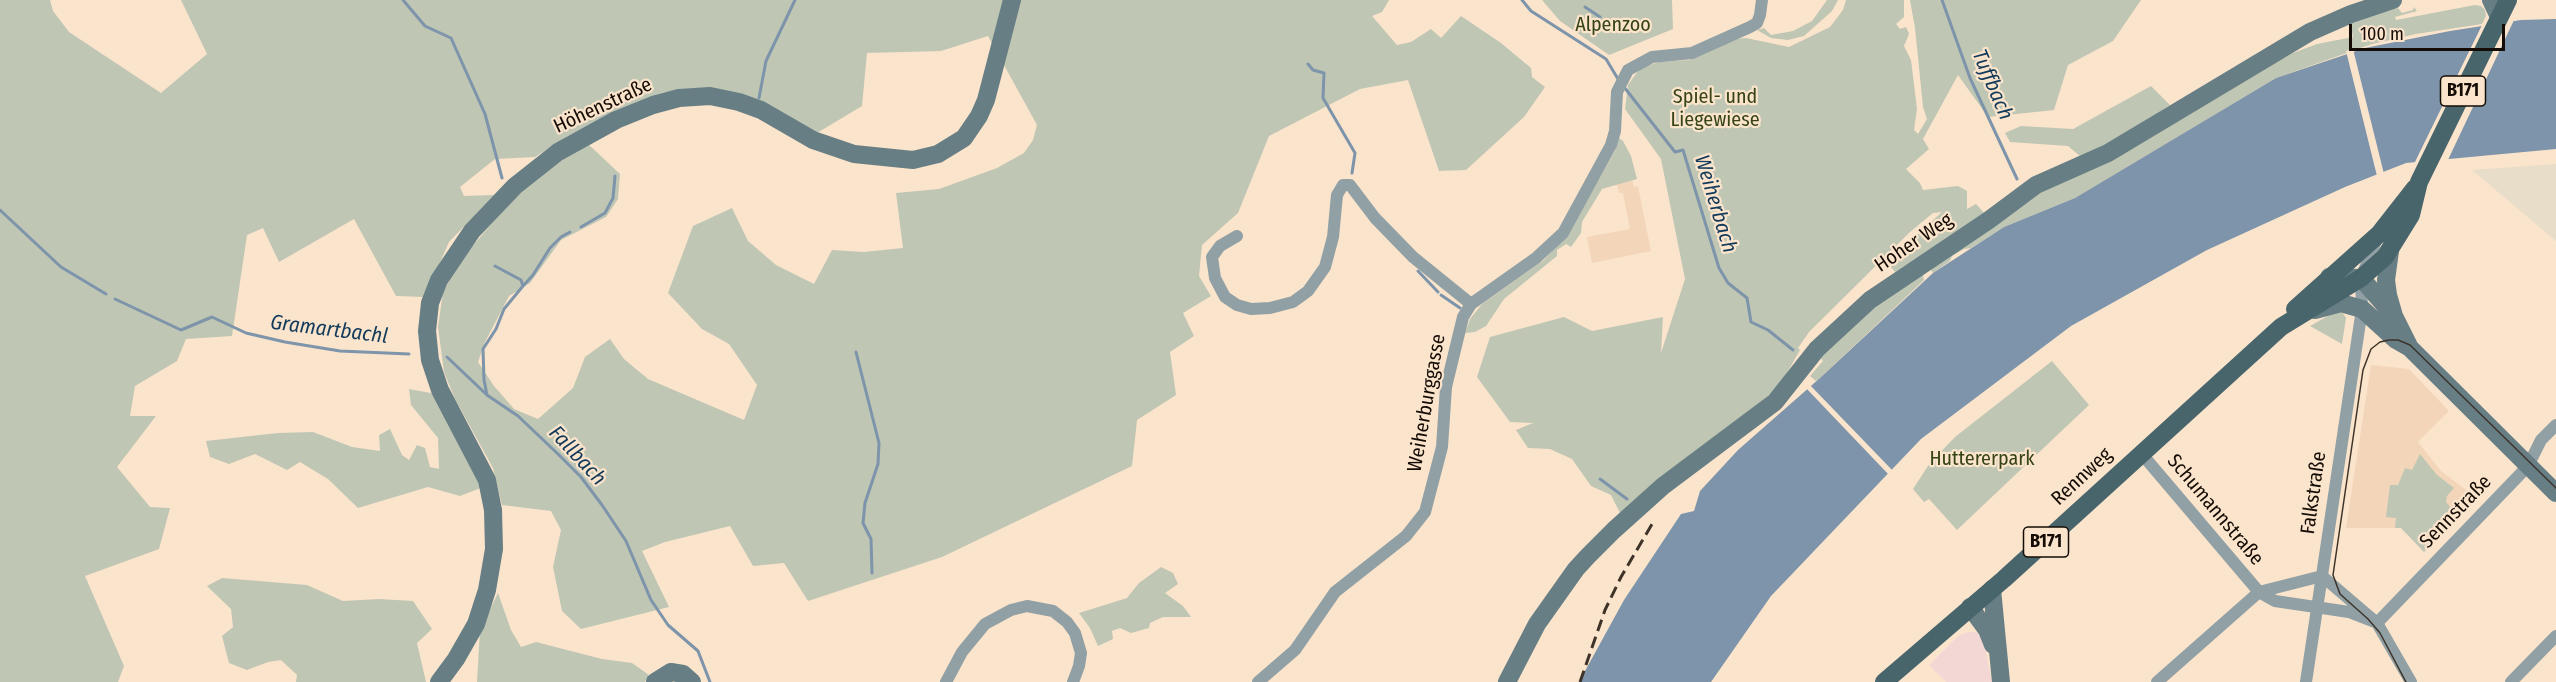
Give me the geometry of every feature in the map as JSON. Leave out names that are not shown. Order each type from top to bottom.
[{"type":"main road","name":"Rennweg","points":[[2281,327],[2289,315],[2329,277],[2379,234],[2419,182],[2502,4]]},
{"type":"main road","name":"Rennweg","points":[[1884,682],[1992,589],[2281,327],[2305,314],[2373,269],[2390,251],[2411,215],[2419,182]]},
{"type":"street","name":"Höhenstraße","points":[[439,682],[456,659],[476,624],[487,590],[494,549],[493,510],[487,480],[440,390],[430,360],[427,331],[430,303],[439,280],[472,231],[515,186],[558,152],[616,120],[679,98],[710,96],[739,102],[760,110],[813,140],[854,154],[913,160],[938,154],[964,138],[979,116],[986,100],[1012,0]]},
{"type":"street","points":[[1237,236],[1220,246],[1212,257],[1215,278],[1225,297],[1251,309],[1293,303],[1308,291],[1324,267],[1333,237],[1337,195],[1343,185],[1350,184],[1375,218],[1413,257],[1471,304],[1536,258],[1563,233],[1611,145],[1615,131],[1618,89],[1628,70],[1652,57],[1692,53],[1750,27],[1757,23],[1762,0]]},
{"type":"street","name":"Hoher Weg","points":[[1507,682],[1537,624],[1576,569],[1614,530],[1663,486],[1776,402],[1817,349],[1870,300],[1989,220],[2036,185],[2109,153],[2310,32],[2351,14],[2393,0]]},
{"type":"street","points":[[2361,278],[2379,234]]},
{"type":"street","points":[[2390,251],[2386,285],[2394,316]]},
{"type":"street","points":[[2329,277],[2361,278],[2377,293],[2394,316],[2410,348]]},
{"type":"street","name":"Falkstraße","points":[[2306,682],[2362,309],[2361,278]]},
{"type":"street","points":[[2305,314],[2337,303],[2346,303],[2362,309],[2396,340],[2410,348],[2556,493]]},
{"type":"street","name":"Weiherburggasse","points":[[1258,682],[1295,650],[1335,592],[1406,536],[1425,512],[1442,447],[1446,387],[1463,316],[1471,304]]},
{"type":"street","name":"Sennstraße","points":[[2377,622],[2528,466],[2541,440],[2556,425]]},
{"type":"street","name":"Schumannstraße","points":[[2141,453],[2259,592]]},
{"type":"street","points":[[2157,682],[2259,592],[2322,576],[2377,622],[2411,682]]},
{"type":"street","points":[[1992,589],[2001,682]]},
{"type":"street","points":[[2259,592],[2275,601],[2349,612],[2377,622]]},
{"type":"street","points":[[946,682],[959,657],[985,624],[1011,610],[1027,606],[1053,611],[1067,622],[1075,633],[1080,646],[1081,659],[1073,682]]},
{"type":"street","points":[[1970,607],[1988,630],[1997,658]]},
{"type":"street","points":[[2511,682],[2556,636]]},
{"type":"street","points":[[655,682],[671,672],[683,674],[692,682]]},
{"type":"shaded area","points":[[2556,164],[2556,241],[2472,170]]},
{"type":"shaded area","points":[[1632,178],[1634,187],[1638,186],[1651,251],[1592,263],[1587,237],[1630,229],[1623,193],[1619,193],[1616,181]]},
{"type":"shaded area","points":[[2371,365],[2409,369],[2449,411],[2418,442],[2441,471],[2477,498],[2424,552],[2401,528],[2346,528]]},
{"type":"shaded area","points":[[1976,632],[1983,638],[1992,682],[1946,682],[1929,665],[1958,636]]},
{"type":"green space","points":[[0,0],[50,0],[53,11],[69,32],[161,93],[207,54],[181,0],[1389,0],[1382,12],[1372,16],[1397,45],[1411,42],[1431,29],[1441,38],[1461,16],[1501,43],[1531,68],[1532,77],[1545,87],[1524,117],[1466,170],[1439,171],[1408,80],[1360,89],[1269,136],[1238,213],[1202,245],[1199,276],[1211,296],[1183,313],[1194,336],[1170,352],[1176,395],[1137,420],[1132,466],[942,557],[808,601],[784,563],[753,566],[730,526],[665,542],[642,551],[669,607],[581,629],[562,611],[553,567],[561,530],[551,511],[502,505],[493,468],[455,399],[444,372],[438,327],[443,292],[460,261],[513,198],[559,159],[587,143],[620,174],[618,199],[606,217],[561,240],[530,283],[509,296],[485,342],[478,362],[494,386],[514,409],[538,419],[573,388],[585,357],[610,339],[624,359],[648,379],[744,420],[757,385],[729,344],[702,329],[668,293],[693,226],[732,208],[748,241],[776,265],[814,284],[832,250],[864,252],[903,248],[896,193],[939,189],[997,168],[1024,153],[1033,140],[1037,125],[988,36],[941,51],[867,53],[862,106],[817,133],[717,90],[695,88],[662,93],[622,109],[568,136],[535,157],[495,159],[460,187],[464,196],[494,195],[449,242],[425,297],[396,296],[354,219],[279,262],[263,228],[247,235],[232,336],[186,339],[177,361],[135,386],[130,416],[156,416],[117,467],[150,507],[170,508],[159,549],[85,576],[124,666],[118,682],[0,682]]},
{"type":"green space","name":"Alpenzoo","points":[[1542,0],[1672,0],[1673,29],[1609,55],[1560,21]]},
{"type":"green space","points":[[1827,0],[1838,0],[1832,11],[1804,36],[1788,40],[1771,38],[1757,30],[1764,28],[1771,35],[1793,31],[1812,21]]},
{"type":"green space","name":"Spiel- und Liegewiese","points":[[1846,0],[1904,0],[1904,17],[1896,24],[1900,29],[1906,27],[1909,34],[1904,46],[1911,60],[1917,109],[1914,130],[1918,134],[1927,119],[1923,107],[1910,0],[2141,0],[2113,41],[2068,65],[2054,110],[1988,117],[1958,75],[1923,139],[1929,149],[1906,169],[1920,183],[1923,190],[1958,186],[1967,191],[1967,209],[1976,204],[1986,215],[1895,272],[1890,266],[1896,254],[1942,212],[1933,213],[1910,232],[1809,332],[1798,348],[1800,350],[1779,387],[1620,513],[1611,495],[1591,486],[1572,459],[1550,449],[1528,448],[1516,430],[1533,423],[1510,422],[1477,377],[1490,337],[1564,317],[1592,331],[1663,317],[1661,353],[1685,279],[1661,159],[1625,109],[1628,85],[1640,68],[1659,62],[1689,60],[1735,39],[1746,38],[1789,47],[1830,27],[1843,10]]},
{"type":"green space","points":[[2475,5],[2485,10],[2486,16],[2482,24],[2416,34],[2372,44],[2276,78],[2075,198],[2004,227],[1971,248],[1952,256],[1950,261],[1933,273],[1929,267],[2029,198],[2293,53],[2317,44],[2353,37],[2350,22],[2398,8],[2402,13],[2413,10],[2414,7],[2417,11],[2395,17],[2396,20]]},
{"type":"green space","points":[[2151,86],[2170,105],[2113,141],[2081,157],[2068,146],[2010,142],[2005,133],[2021,126],[2073,129]]},
{"type":"green space","points":[[1619,138],[1631,156],[1637,179],[1602,189],[1582,222],[1581,233],[1571,247],[1566,244],[1557,250],[1557,256],[1504,299],[1486,326],[1475,332],[1465,333],[1470,319],[1482,304],[1544,260],[1568,234],[1615,151]]},
{"type":"green space","points":[[1922,271],[1924,280],[1820,378],[1816,381],[1810,376],[1823,361],[1820,357],[1825,351],[1885,298]]},
{"type":"green space","points":[[2335,312],[2342,312],[2346,318],[2342,344],[2310,326]]},
{"type":"green space","name":"Huttererpark","points":[[2052,361],[2089,405],[1957,530],[1929,499],[1924,502],[1913,489],[1930,463],[1955,437]]},
{"type":"green space","points":[[409,389],[436,394],[483,487],[460,496],[428,487],[358,508],[328,479],[300,462],[287,470],[255,454],[229,464],[210,457],[206,441],[278,433],[313,432],[352,447],[380,451],[379,435],[390,429],[402,455],[409,460],[417,445],[425,448],[430,467],[439,469],[438,438],[411,405]]},
{"type":"green space","points":[[2420,454],[2437,475],[2454,488],[2447,496],[2446,502],[2458,516],[2424,552],[2401,528],[2395,528],[2396,518],[2386,517],[2390,485],[2398,485],[2405,468],[2412,470]]},
{"type":"green space","points":[[1161,567],[1173,573],[1178,584],[1165,593],[1183,606],[1191,617],[1163,617],[1150,623],[1149,628],[1131,633],[1120,628],[1112,631],[1113,639],[1098,646],[1090,628],[1079,613],[1127,598],[1139,583]]},
{"type":"green space","points":[[222,578],[307,585],[343,601],[379,599],[413,601],[432,629],[417,643],[426,682],[296,682],[297,675],[281,660],[247,670],[229,663],[222,636],[233,627],[231,609],[207,586]]},
{"type":"green space","points":[[498,593],[511,630],[521,647],[536,642],[602,659],[632,663],[649,675],[645,682],[477,682],[480,630]]},
{"type":"water","points":[[2556,19],[2556,149],[2406,163],[2345,187],[2207,250],[2071,326],[1921,439],[1771,596],[1711,682],[1579,682],[1624,600],[1681,514],[1694,511],[1700,491],[1738,450],[1933,273],[2004,227],[2075,198],[2276,78],[2365,48],[2521,20]]},
{"type":"pier","points":[[2515,18],[2447,162],[2413,166],[2483,23]]},
{"type":"pier","points":[[2353,49],[2384,174],[2377,176],[2346,51]]},
{"type":"pier","points":[[1809,384],[1894,472],[1890,476],[1805,387]]},
{"type":"waterway","name":"Fallbach","points":[[403,0],[425,26],[451,38],[485,114],[502,178]]},
{"type":"waterway","points":[[759,98],[766,61],[795,0]]},
{"type":"waterway","name":"Weiherbach","points":[[1522,0],[1531,11],[1606,59],[1618,79]]},
{"type":"waterway","name":"Tuffbach","points":[[1942,0],[1970,78],[2017,179]]},
{"type":"waterway","points":[[1585,7],[1600,17]]},
{"type":"waterway","points":[[1308,64],[1313,70],[1324,73],[1323,98],[1355,153],[1352,173]]},
{"type":"waterway","name":"Weiherbach","points":[[1624,87],[1675,152],[1683,150],[1719,268],[1728,283],[1747,298],[1751,322],[1768,330],[1793,350]]},
{"type":"waterway","points":[[581,227],[605,213],[613,198],[615,176]]},
{"type":"waterway","name":"Gramartbachl","points":[[0,210],[61,267],[106,294]]},
{"type":"waterway","points":[[523,286],[550,248],[570,232]]},
{"type":"waterway","name":"Fallbach","points":[[495,266],[521,280],[523,286],[504,309],[496,329],[483,349],[487,395],[518,416],[581,477],[626,541],[651,600],[668,625],[698,651],[710,682]]},
{"type":"waterway","points":[[1418,271],[1438,292]]},
{"type":"waterway","points":[[1441,295],[1460,308]]},
{"type":"waterway","name":"Gramartbachl","points":[[115,299],[181,330],[212,317],[246,333],[285,342],[340,351],[409,354]]},
{"type":"waterway","points":[[856,352],[879,443],[878,464],[865,503],[863,523],[871,539],[872,573]]},
{"type":"waterway","name":"Gramartbachl","points":[[447,357],[487,395]]},
{"type":"waterway","points":[[1600,479],[1627,499]]},
{"type":"tram line","points":[[2406,682],[2380,633],[2340,594],[2333,575],[2363,370],[2371,349],[2380,342],[2389,340],[2398,340],[2410,345],[2556,488]]},
{"type":"railway","points":[[1580,682],[1605,610],[1621,577],[1655,519]]}]
